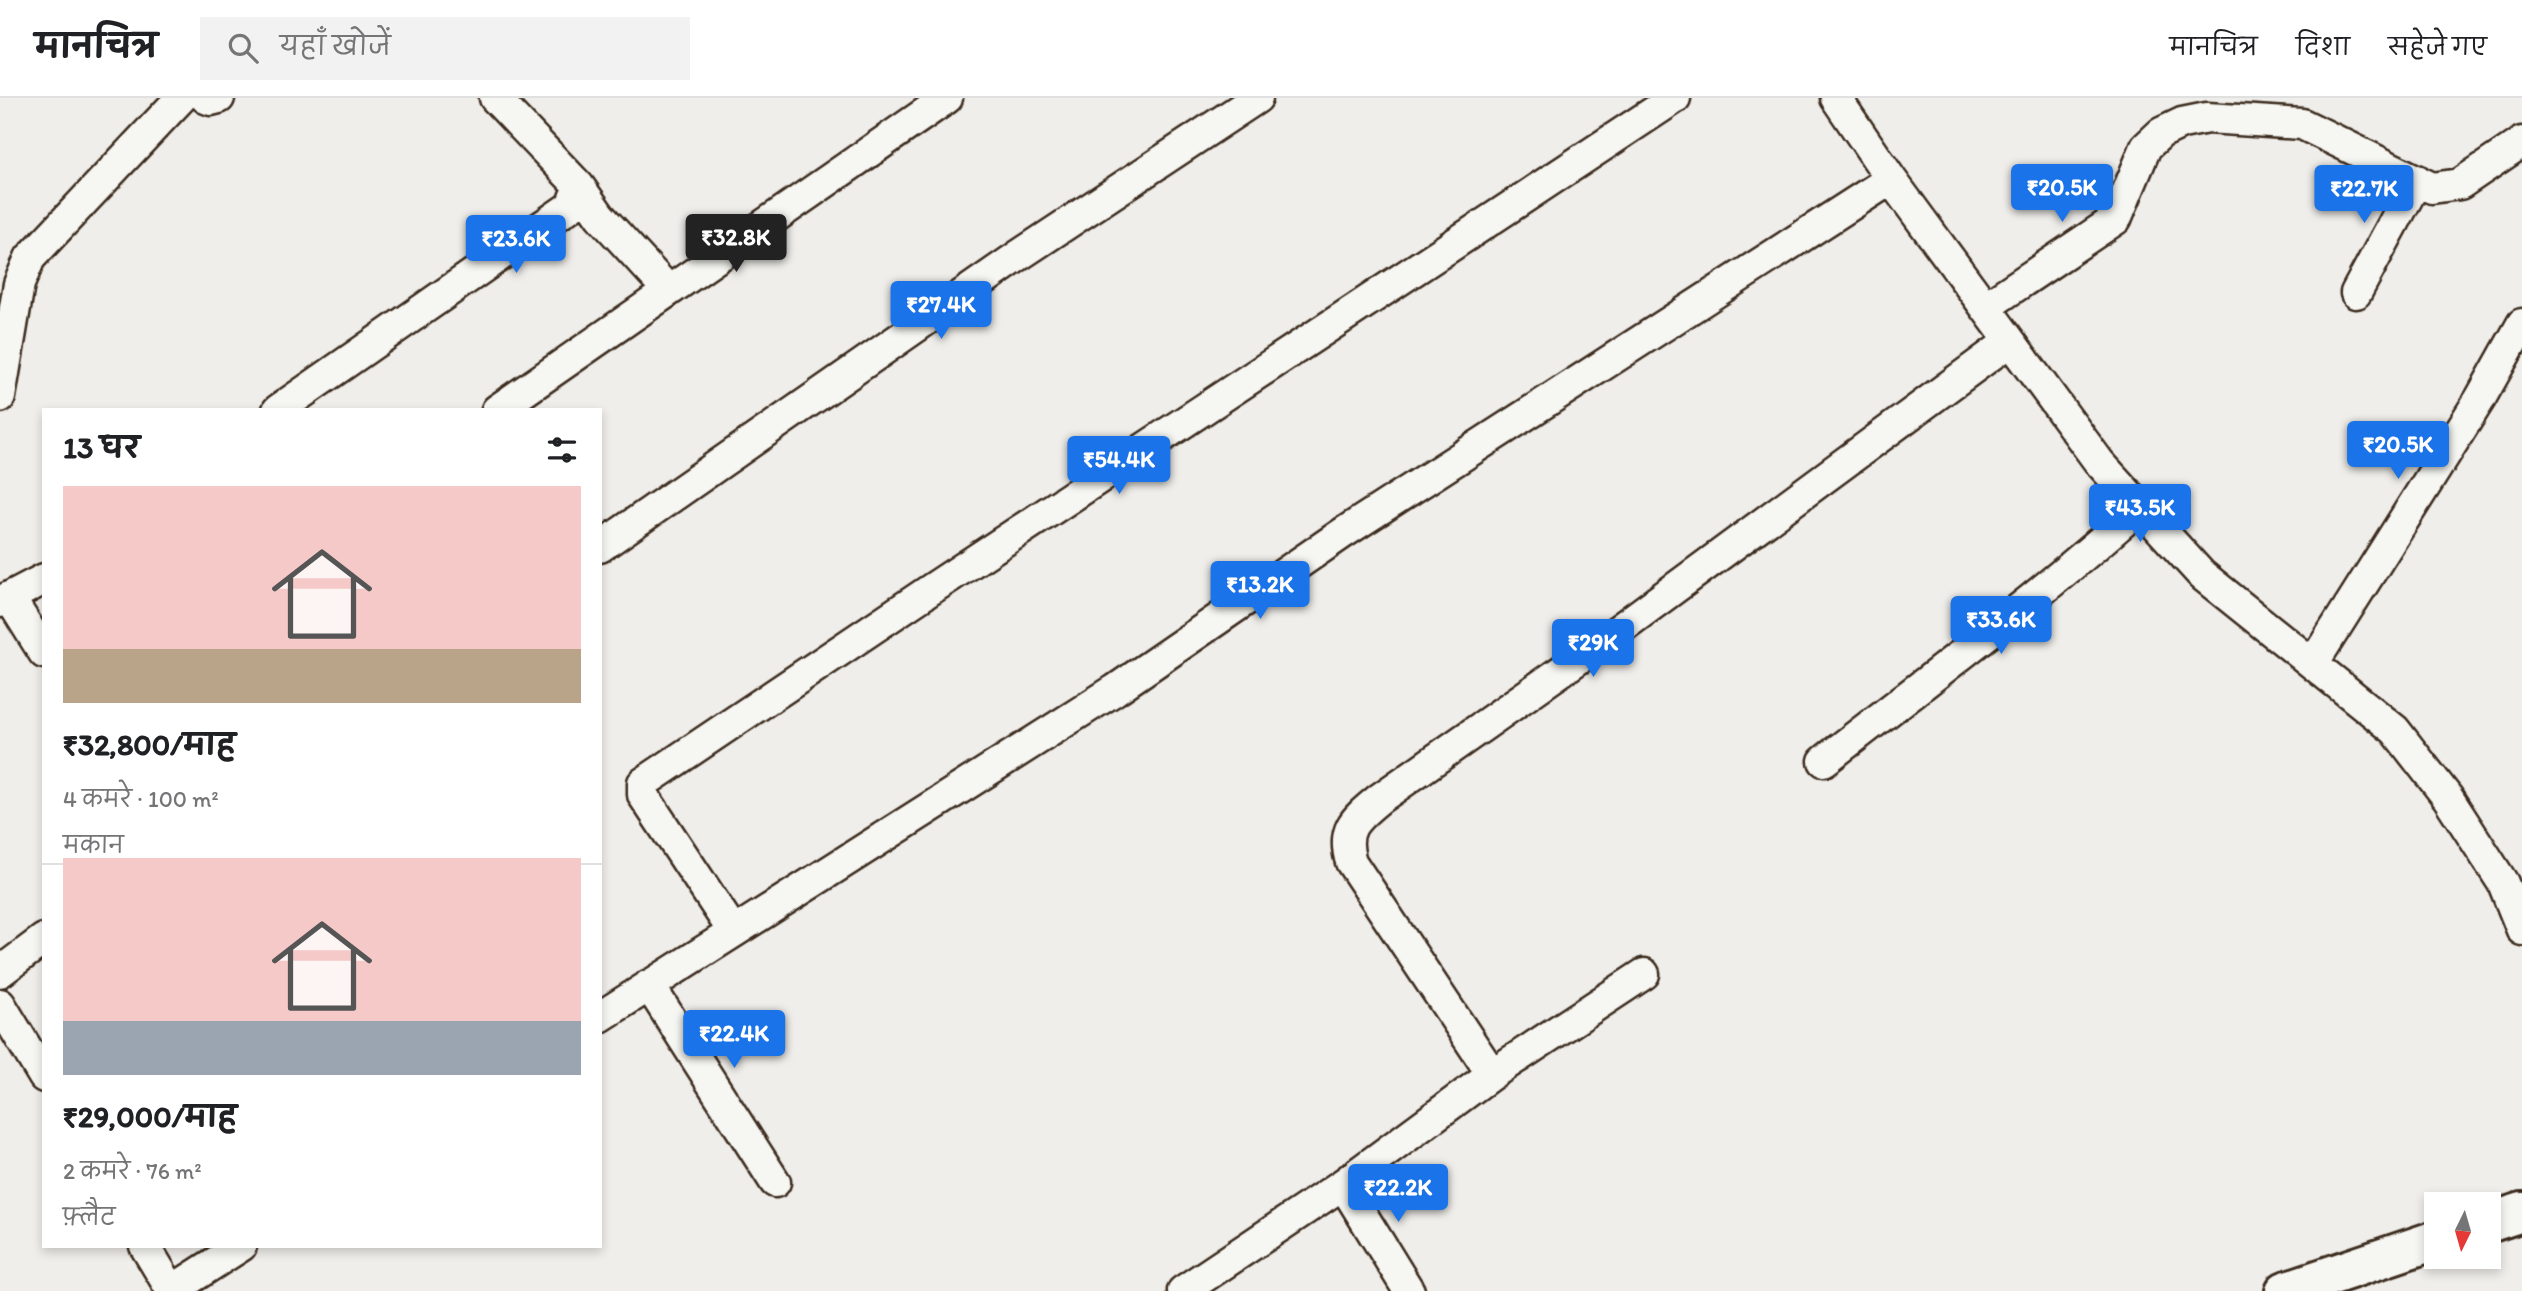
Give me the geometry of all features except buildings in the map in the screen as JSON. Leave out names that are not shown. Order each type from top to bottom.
[{"type":"main road","points":[[2501,1219],[2522,1212]]},
{"type":"main road","points":[[2285,1291],[2424,1244]]},
{"type":"street","points":[[0,397],[19,284],[30,258],[181,98]]},
{"type":"street","points":[[206,98],[219,98]]},
{"type":"street","points":[[495,98],[579,186],[600,216],[668,290]]},
{"type":"street","points":[[500,408],[947,98]]},
{"type":"street","points":[[602,546],[1018,256],[1257,98]]},
{"type":"street","points":[[733,931],[643,795],[643,783],[1675,98]]},
{"type":"street","points":[[1836,98],[1891,179],[2099,462],[2202,575],[2314,662],[2395,730],[2448,798],[2503,883],[2522,929]]},
{"type":"street","points":[[1984,307],[2116,219],[2146,147],[2161,133],[2182,123],[2207,118],[2302,124],[2432,188],[2460,184],[2522,142]]},
{"type":"street","points":[[602,1016],[1115,690],[1343,533],[1891,179]]},
{"type":"street","points":[[2356,293],[2417,180]]},
{"type":"street","points":[[281,408],[570,206],[579,186]]},
{"type":"street","points":[[2314,662],[2480,399],[2522,324]]},
{"type":"street","points":[[1492,1074],[1351,862],[1347,851],[1347,835],[1356,818],[1591,650],[2010,341]]},
{"type":"street","points":[[1824,761],[2003,622],[2140,507]]},
{"type":"street","points":[[42,580],[4,600],[42,650]]},
{"type":"street","points":[[0,972],[42,940]]},
{"type":"street","points":[[1183,1291],[1343,1184],[1492,1074],[1644,974]]},
{"type":"street","points":[[649,985],[775,1182]]},
{"type":"street","points":[[0,1004],[42,1074]]},
{"type":"street","points":[[1343,1184],[1409,1291]]},
{"type":"street","points":[[146,1248],[172,1291],[238,1248]]}]
